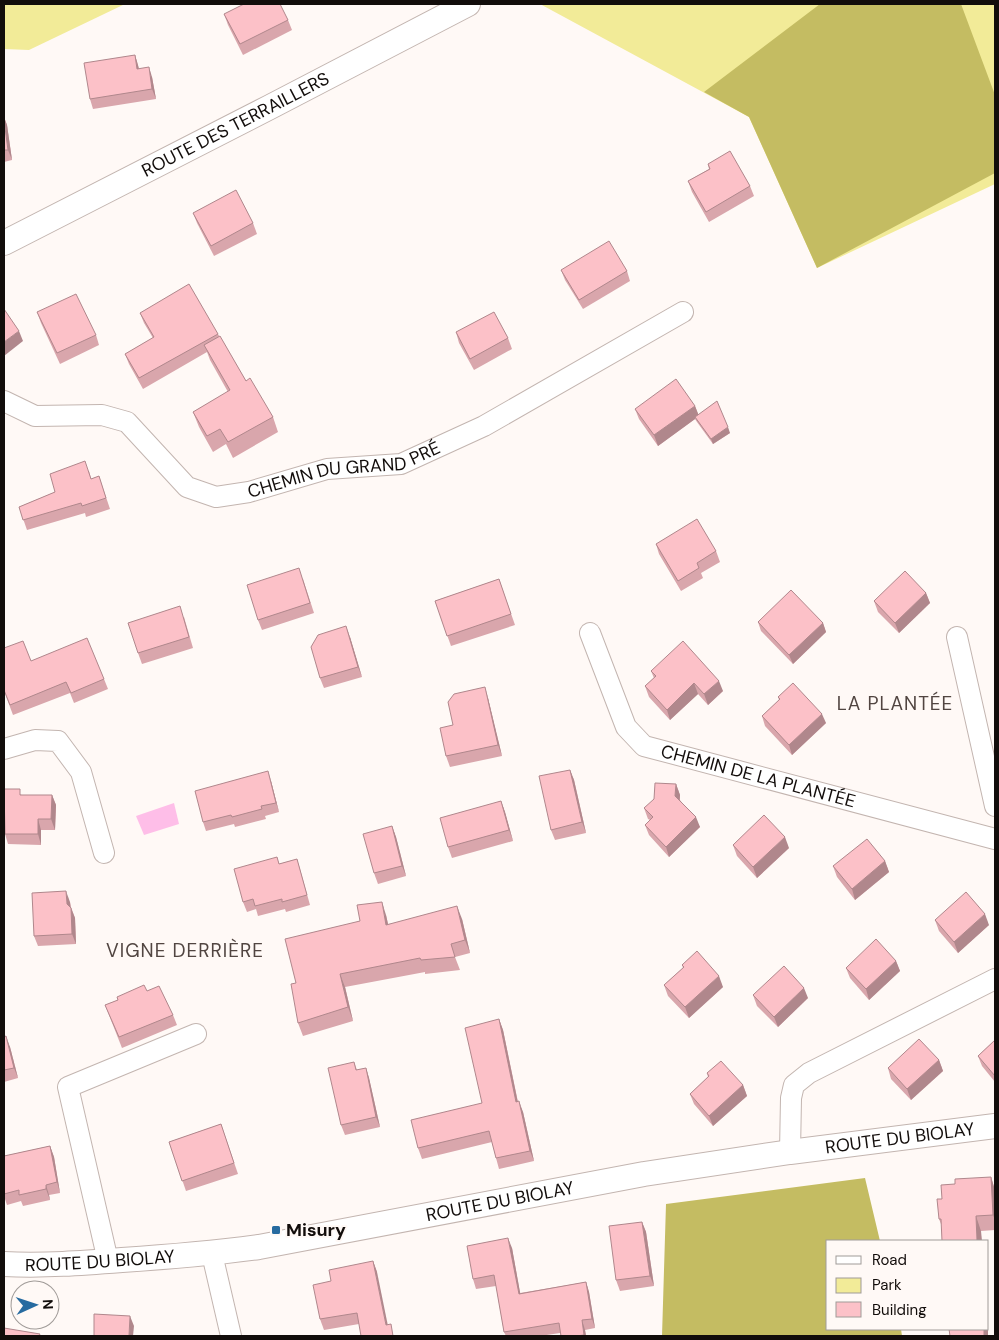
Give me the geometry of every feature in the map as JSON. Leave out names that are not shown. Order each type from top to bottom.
[{"type":"street","name":"ROUTE DES TERRAILLERS","points":[[4,243],[468,4]]},
{"type":"street","name":"CHEMIN DU GRAND PRÉ","points":[[4,401],[35,416],[102,415],[127,422],[187,487],[216,497],[249,492],[327,469],[401,464],[484,426],[683,312]]},
{"type":"street","name":"CHEMIN DE LA PLANTÉE","points":[[590,633],[626,727],[644,746],[995,839]]},
{"type":"street","points":[[957,637],[995,806]]},
{"type":"street","points":[[4,749],[36,740],[58,741],[81,772],[104,853]]},
{"type":"street","points":[[790,1152],[791,1098],[794,1084],[809,1073],[995,979]]},
{"type":"street","points":[[108,1261],[68,1087],[196,1034]]},
{"type":"street","name":"ROUTE DU BIOLAY","points":[[4,1264],[37,1266],[212,1254],[259,1247],[644,1174],[790,1152],[995,1126]]},
{"type":"street","points":[[212,1254],[231,1336]]},
{"type":"green space","points":[[4,4],[125,4],[29,50],[4,49]]},
{"type":"green space","points":[[540,4],[995,4],[995,184],[817,268],[749,117]]},
{"type":"shaded area","points":[[820,4],[961,4],[995,95],[995,173],[817,268],[749,117],[704,92]]},
{"type":"shaded area","points":[[174,803],[179,824],[144,835],[136,816]]},
{"type":"shaded area","points":[[865,1178],[880,1240],[826,1240],[826,1330],[901,1330],[902,1336],[662,1336],[666,1204]]},
{"type":"building","points":[[244,4],[280,4],[288,20],[240,44],[224,14]]},
{"type":"building","points":[[135,55],[137,69],[149,67],[152,89],[90,99],[84,63]]},
{"type":"building","points":[[4,120],[8,150],[4,150]]},
{"type":"building","points":[[730,151],[750,186],[706,212],[688,181],[710,169],[708,164]]},
{"type":"building","points":[[236,190],[253,223],[211,246],[193,213]]},
{"type":"building","points":[[609,241],[627,271],[579,300],[561,270]]},
{"type":"building","points":[[189,284],[218,334],[139,378],[125,354],[154,337],[140,313]]},
{"type":"building","points":[[76,294],[96,335],[57,353],[37,312]]},
{"type":"building","points":[[4,309],[19,331],[4,342]]},
{"type":"building","points":[[494,312],[508,338],[470,359],[456,332]]},
{"type":"building","points":[[220,336],[246,381],[250,378],[273,417],[228,442],[220,429],[207,436],[193,412],[230,390],[204,345]]},
{"type":"building","points":[[676,379],[695,406],[654,435],[635,409]]},
{"type":"building","points":[[717,401],[728,427],[711,439],[695,417]]},
{"type":"building","points":[[85,461],[91,479],[99,476],[106,498],[82,506],[81,503],[23,520],[19,507],[55,492],[50,474]]},
{"type":"building","points":[[697,519],[716,551],[697,563],[699,568],[678,581],[656,544]]},
{"type":"building","points":[[299,568],[310,603],[258,620],[247,585]]},
{"type":"building","points":[[905,571],[926,593],[895,623],[874,601]]},
{"type":"building","points":[[499,579],[511,614],[447,636],[435,601]]},
{"type":"building","points":[[791,590],[823,623],[789,655],[758,622]]},
{"type":"building","points":[[180,606],[189,637],[138,653],[128,623]]},
{"type":"building","points":[[346,626],[358,667],[320,678],[311,647],[318,635]]},
{"type":"building","points":[[87,638],[104,679],[71,693],[66,682],[10,705],[4,690],[4,648],[23,641],[31,661]]},
{"type":"building","points":[[683,641],[719,681],[704,694],[694,683],[667,710],[645,686],[656,676],[651,671]]},
{"type":"building","points":[[793,683],[822,714],[789,745],[762,716]]},
{"type":"building","points":[[485,687],[498,745],[446,756],[440,728],[453,725],[448,702],[454,694]]},
{"type":"building","points":[[570,770],[582,822],[551,830],[539,776]]},
{"type":"building","points":[[268,771],[276,803],[261,806],[262,809],[232,817],[231,815],[203,822],[195,791]]},
{"type":"building","points":[[655,783],[676,784],[675,796],[696,817],[666,847],[645,825],[653,817],[644,808],[654,799]]},
{"type":"building","points":[[4,789],[20,789],[20,795],[52,795],[51,819],[38,819],[38,834],[5,834]]},
{"type":"building","points":[[501,801],[509,830],[448,847],[440,818]]},
{"type":"building","points":[[764,815],[785,837],[753,867],[733,845]]},
{"type":"building","points":[[392,826],[402,866],[374,873],[363,834]]},
{"type":"building","points":[[867,839],[885,861],[852,889],[833,866]]},
{"type":"building","points":[[277,857],[279,864],[297,859],[307,895],[282,902],[282,899],[255,906],[253,899],[243,902],[234,869]]},
{"type":"building","points":[[66,891],[67,904],[71,908],[72,934],[34,936],[32,893]]},
{"type":"building","points":[[966,892],[985,914],[954,942],[935,920]]},
{"type":"building","points":[[382,902],[386,925],[457,906],[465,940],[451,944],[455,957],[421,960],[420,958],[340,974],[348,1007],[298,1023],[291,984],[296,983],[285,939],[360,921],[357,905]]},
{"type":"building","points":[[876,939],[896,961],[866,989],[846,968]]},
{"type":"building","points":[[697,951],[719,976],[685,1007],[664,985],[684,967],[682,965]]},
{"type":"building","points":[[784,966],[804,988],[774,1017],[753,995]]},
{"type":"building","points":[[144,985],[147,991],[159,986],[173,1015],[119,1037],[105,1005],[118,1000],[117,997]]},
{"type":"building","points":[[499,1019],[516,1102],[519,1101],[530,1151],[496,1158],[489,1131],[418,1148],[411,1120],[482,1103],[465,1028]]},
{"type":"building","points":[[6,1036],[14,1068],[4,1070],[4,1037]]},
{"type":"building","points":[[919,1039],[939,1060],[907,1089],[888,1068]]},
{"type":"building","points":[[995,1040],[995,1076],[978,1056]]},
{"type":"building","points":[[721,1061],[743,1085],[709,1116],[690,1094],[709,1076],[707,1073]]},
{"type":"building","points":[[354,1062],[356,1070],[366,1068],[376,1117],[341,1125],[328,1068]]},
{"type":"building","points":[[221,1124],[234,1163],[182,1181],[169,1142]]},
{"type":"building","points":[[50,1146],[57,1182],[46,1185],[46,1189],[19,1195],[19,1190],[4,1194],[4,1156]]},
{"type":"building","points":[[991,1177],[993,1215],[976,1216],[977,1240],[942,1240],[941,1219],[939,1219],[937,1199],[942,1199],[941,1185],[955,1184],[955,1179]]},
{"type":"building","points":[[642,1222],[650,1276],[616,1280],[609,1226]]},
{"type":"building","points":[[508,1238],[519,1294],[586,1282],[592,1319],[582,1320],[584,1335],[561,1336],[559,1323],[504,1332],[494,1275],[473,1279],[467,1246]]},
{"type":"building","points":[[373,1261],[386,1325],[391,1324],[393,1336],[361,1336],[357,1313],[320,1319],[313,1285],[331,1281],[329,1270]]},
{"type":"building","points":[[94,1314],[130,1316],[129,1336],[94,1336]]},
{"type":"building","points":[[4,1328],[40,1334],[39,1336],[4,1336]]},
{"type":"building","points":[[949,1330],[984,1330],[984,1336],[950,1336]]},
{"type":"place","name":"Misury","points":[[276,1230]]},
{"type":"district","name":"LA PLANTÉE","points":[[895,703]]},
{"type":"district","name":"VIGNE DERRIÈRE","points":[[185,950]]}]
